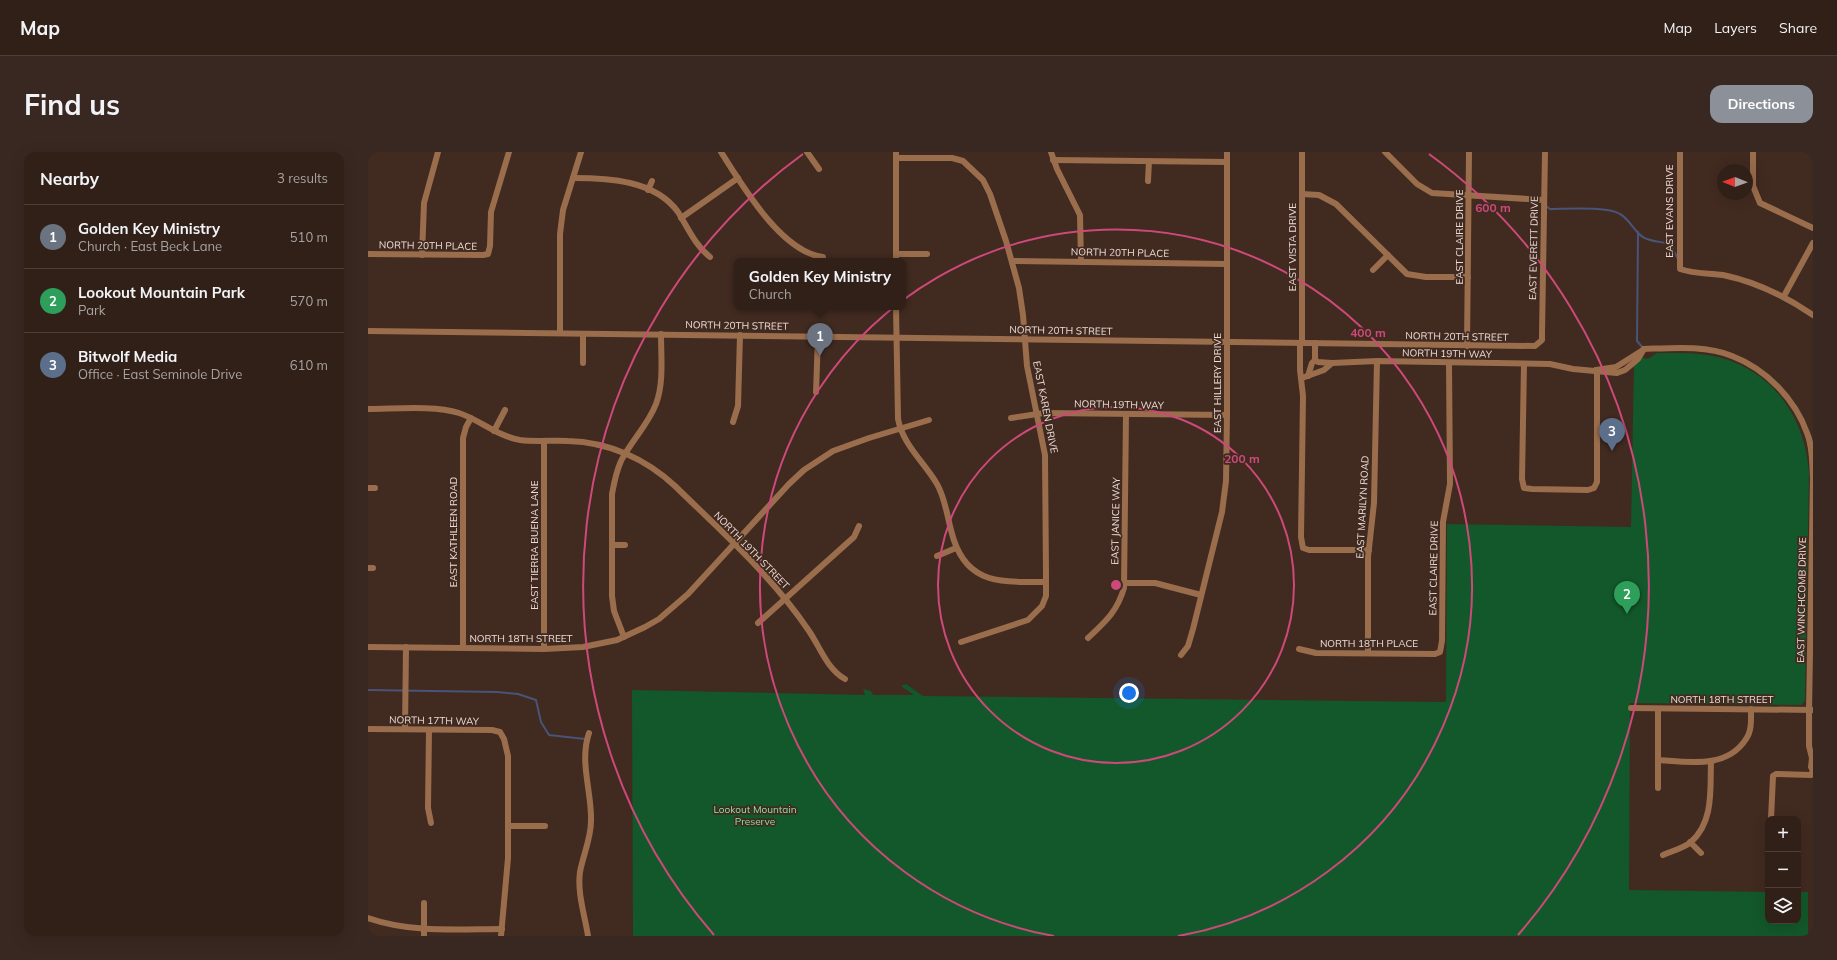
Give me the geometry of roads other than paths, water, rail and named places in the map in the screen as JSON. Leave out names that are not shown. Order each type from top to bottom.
[{"type":"street","points":[[422,255],[424,203],[438,152]]},
{"type":"street","name":"NORTH 20TH PLACE","points":[[368,254],[488,254],[491,212],[508,152]]},
{"type":"street","points":[[560,333],[560,234],[563,210],[581,152]]},
{"type":"street","points":[[721,152],[766,217],[781,233],[810,254],[823,257]]},
{"type":"street","points":[[808,152],[819,169]]},
{"type":"street","points":[[1051,152],[1053,160],[1080,215],[1080,262]]},
{"type":"street","name":"EAST HILLERY DRIVE","points":[[1181,655],[1188,646],[1224,505],[1227,415],[1227,152]]},
{"type":"street","name":"EAST VISTA DRIVE","points":[[1302,152],[1300,363],[1305,377],[1301,537],[1303,548],[1310,550],[1369,550]]},
{"type":"street","points":[[1385,152],[1417,184],[1425,190],[1438,194],[1544,200]]},
{"type":"street","name":"EAST CLAIRE DRIVE","points":[[1467,346],[1469,152]]},
{"type":"street","name":"EAST EVERETT DRIVE","points":[[1539,344],[1542,340],[1545,152]]},
{"type":"street","name":"EAST EVANS DRIVE","points":[[1680,152],[1680,269],[1741,279],[1762,286],[1784,296]]},
{"type":"street","points":[[1754,152],[1753,186],[1760,203],[1813,228]]},
{"type":"street","points":[[896,155],[896,258]]},
{"type":"street","name":"EAST KAREN DRIVE","points":[[896,155],[952,158],[963,162],[974,170],[983,180],[990,194],[1012,261],[1021,301],[1027,366],[1046,455],[1046,596],[1042,606],[1028,620],[962,642]]},
{"type":"street","points":[[1053,160],[1227,162]]},
{"type":"street","points":[[1148,181],[1149,161]]},
{"type":"street","points":[[573,178],[612,180],[638,185],[667,200],[681,218],[699,248],[710,257]]},
{"type":"street","points":[[681,218],[738,178]]},
{"type":"street","points":[[648,190],[652,181]]},
{"type":"street","points":[[1302,194],[1319,195],[1331,200],[1407,274],[1426,277],[1468,277]]},
{"type":"street","points":[[1813,243],[1784,296],[1813,315]]},
{"type":"street","points":[[896,254],[927,254]]},
{"type":"street","points":[[1372,270],[1388,255]]},
{"type":"street","name":"NORTH 20TH PLACE","points":[[1012,261],[1227,264]]},
{"type":"street","points":[[896,310],[898,419],[900,429],[910,448],[936,483],[942,494],[956,548],[964,561],[971,568],[987,578],[1008,581],[1046,582]]},
{"type":"street","name":"NORTH 20TH STREET","points":[[368,331],[896,337],[1529,347],[1539,344]]},
{"type":"street","points":[[583,334],[583,364]]},
{"type":"street","points":[[624,637],[614,611],[612,596],[612,494],[615,478],[626,453],[648,420],[656,404],[660,384],[661,334]]},
{"type":"street","points":[[733,422],[738,406],[740,335]]},
{"type":"street","points":[[816,392],[818,336]]},
{"type":"street","points":[[1315,343],[1316,360],[1318,362],[1332,363]]},
{"type":"street","name":"NORTH 19TH WAY","points":[[1305,377],[1324,370],[1332,363],[1377,361],[1449,364],[1550,364],[1573,369],[1596,370],[1609,374],[1625,370],[1638,359],[1644,349],[1664,348],[1709,350],[1738,359],[1764,373],[1791,402],[1810,433]]},
{"type":"street","name":"EAST VISTA DRIVE","points":[[1305,377],[1316,360]]},
{"type":"street","name":"EAST MARILYN ROAD","points":[[1368,653],[1369,550],[1374,504],[1377,361]]},
{"type":"street","points":[[1300,363],[1311,366]]},
{"type":"street","name":"EAST CLAIRE DRIVE","points":[[1440,652],[1442,641],[1443,522],[1450,484],[1449,364]]},
{"type":"street","points":[[1524,364],[1522,479],[1524,488],[1588,490],[1594,488],[1597,482],[1598,375],[1596,370]]},
{"type":"street","name":"NORTH 19TH STREET","points":[[368,409],[439,409],[457,412],[494,431],[520,440],[586,442],[626,453],[665,477],[734,544],[786,600],[813,637],[834,671],[845,679]]},
{"type":"street","points":[[494,431],[505,410]]},
{"type":"street","name":"NORTH 19TH WAY","points":[[1011,418],[1036,413],[1227,415]]},
{"type":"street","name":"EAST JANICE WAY","points":[[1088,638],[1112,614],[1119,604],[1125,583],[1126,414]]},
{"type":"street","name":"EAST KATHLEEN ROAD","points":[[463,648],[463,438],[466,427],[471,418]]},
{"type":"street","points":[[734,544],[789,484],[819,459],[838,449],[929,420]]},
{"type":"street","name":"EAST WINCHCOMB DRIVE","points":[[1771,816],[1773,776],[1776,774],[1810,774],[1813,770],[1811,767],[1812,758],[1809,746],[1811,710],[1813,478],[1810,433]]},
{"type":"street","name":"EAST TIERRA BUENA LANE","points":[[544,441],[544,649]]},
{"type":"street","points":[[758,624],[854,537],[859,526]]},
{"type":"street","name":"NORTH 18TH STREET","points":[[368,647],[544,649],[583,647],[624,637],[659,619],[674,607],[734,544]]},
{"type":"street","points":[[612,545],[625,545]]},
{"type":"street","points":[[937,556],[956,548]]},
{"type":"street","points":[[1125,583],[1155,584],[1201,595]]},
{"type":"street","points":[[405,729],[406,648]]},
{"type":"street","name":"NORTH 18TH PLACE","points":[[1299,649],[1316,653],[1435,654],[1440,652]]},
{"type":"street","name":"NORTH 18TH STREET","points":[[1631,708],[1811,710]]},
{"type":"street","points":[[1658,709],[1658,788]]},
{"type":"street","points":[[1658,760],[1711,762],[1732,753],[1747,739],[1751,725],[1751,709]]},
{"type":"street","name":"NORTH 17TH WAY","points":[[368,729],[500,732],[504,738],[508,756],[508,826]]},
{"type":"street","points":[[429,730],[428,808],[431,822]]},
{"type":"street","points":[[588,936],[580,884],[580,873],[591,826],[586,772],[586,747],[589,733]]},
{"type":"street","points":[[1663,855],[1690,842],[1705,822],[1709,807],[1711,762]]},
{"type":"street","points":[[368,918],[390,925],[502,933],[507,874],[508,826],[545,826]]},
{"type":"street","points":[[1690,842],[1701,853]]},
{"type":"street","points":[[424,902],[424,936]]},
{"type":"waterway","points":[[1546,206],[1550,209],[1586,208],[1614,211],[1624,217],[1643,237],[1668,244],[1678,259]]},
{"type":"waterway","points":[[1638,232],[1637,341],[1643,348]]},
{"type":"waterway","points":[[368,690],[497,692],[518,694],[536,700],[541,722],[549,735],[585,739]]},
{"type":"place","name":"Golden Key Ministry","points":[[820,356]]},
{"type":"place","name":"Bitwolf Media","points":[[1612,451]]},
{"type":"place","name":"Lookout Mountain Park","points":[[1627,614]]},
{"type":"park label","name":"Lookout Mountain Preserve","points":[[755,814]]}]
